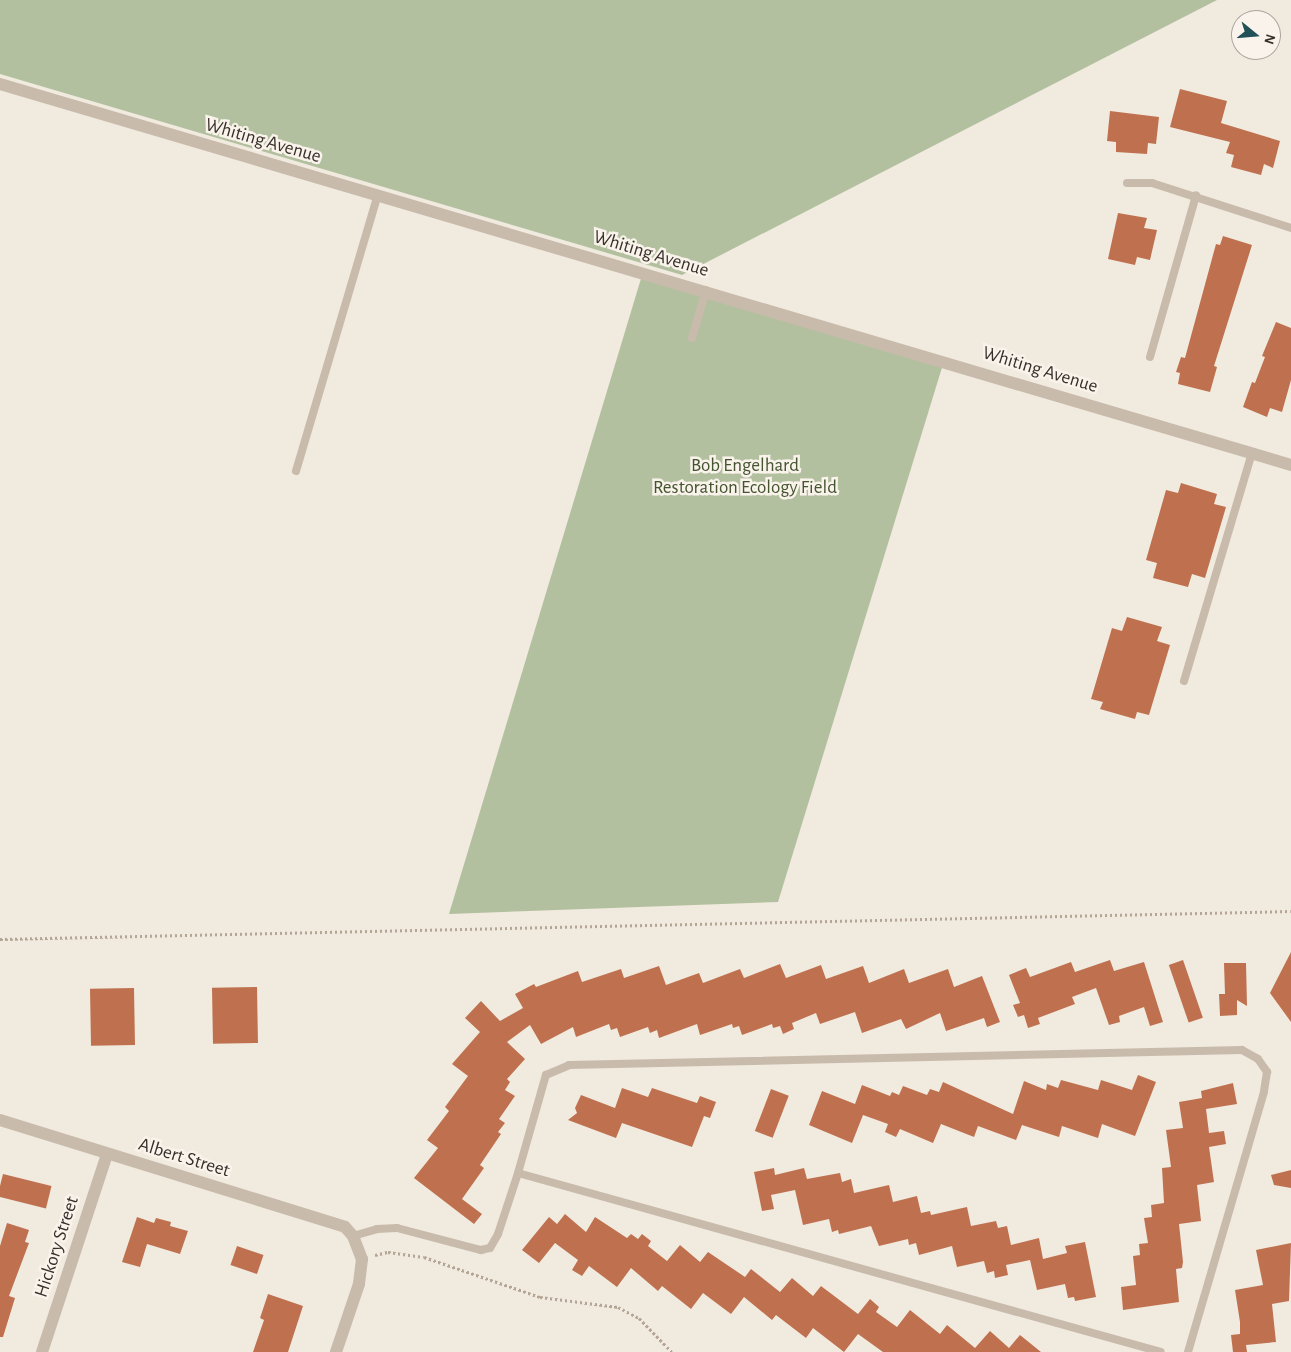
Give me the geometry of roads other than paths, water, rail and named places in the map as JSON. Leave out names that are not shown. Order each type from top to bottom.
[{"type":"street","name":"Whiting Avenue","points":[[0,84],[706,290],[1291,465]]},
{"type":"street","name":"Albert Street","points":[[0,1120],[327,1220],[344,1227],[353,1236]]},
{"type":"street","name":"Hickory Street","points":[[42,1352],[107,1154]]},
{"type":"street","points":[[336,1352],[359,1284],[362,1259],[353,1236]]},
{"type":"lane","points":[[1127,183],[1152,182],[1291,228]]},
{"type":"lane","points":[[296,471],[378,194]]},
{"type":"lane","points":[[1150,357],[1196,196]]},
{"type":"lane","points":[[692,338],[706,290]]},
{"type":"lane","points":[[1184,681],[1252,453]]},
{"type":"lane","points":[[353,1236],[377,1229],[397,1228],[481,1250],[490,1248],[498,1234],[518,1173],[546,1075],[569,1065],[1242,1050],[1258,1058],[1267,1072],[1264,1092],[1188,1352]]},
{"type":"lane","points":[[518,1173],[1161,1352]]},
{"type":"park label","name":"Bob Engelhard Restoration Ecology Field","points":[[745,477]]}]
